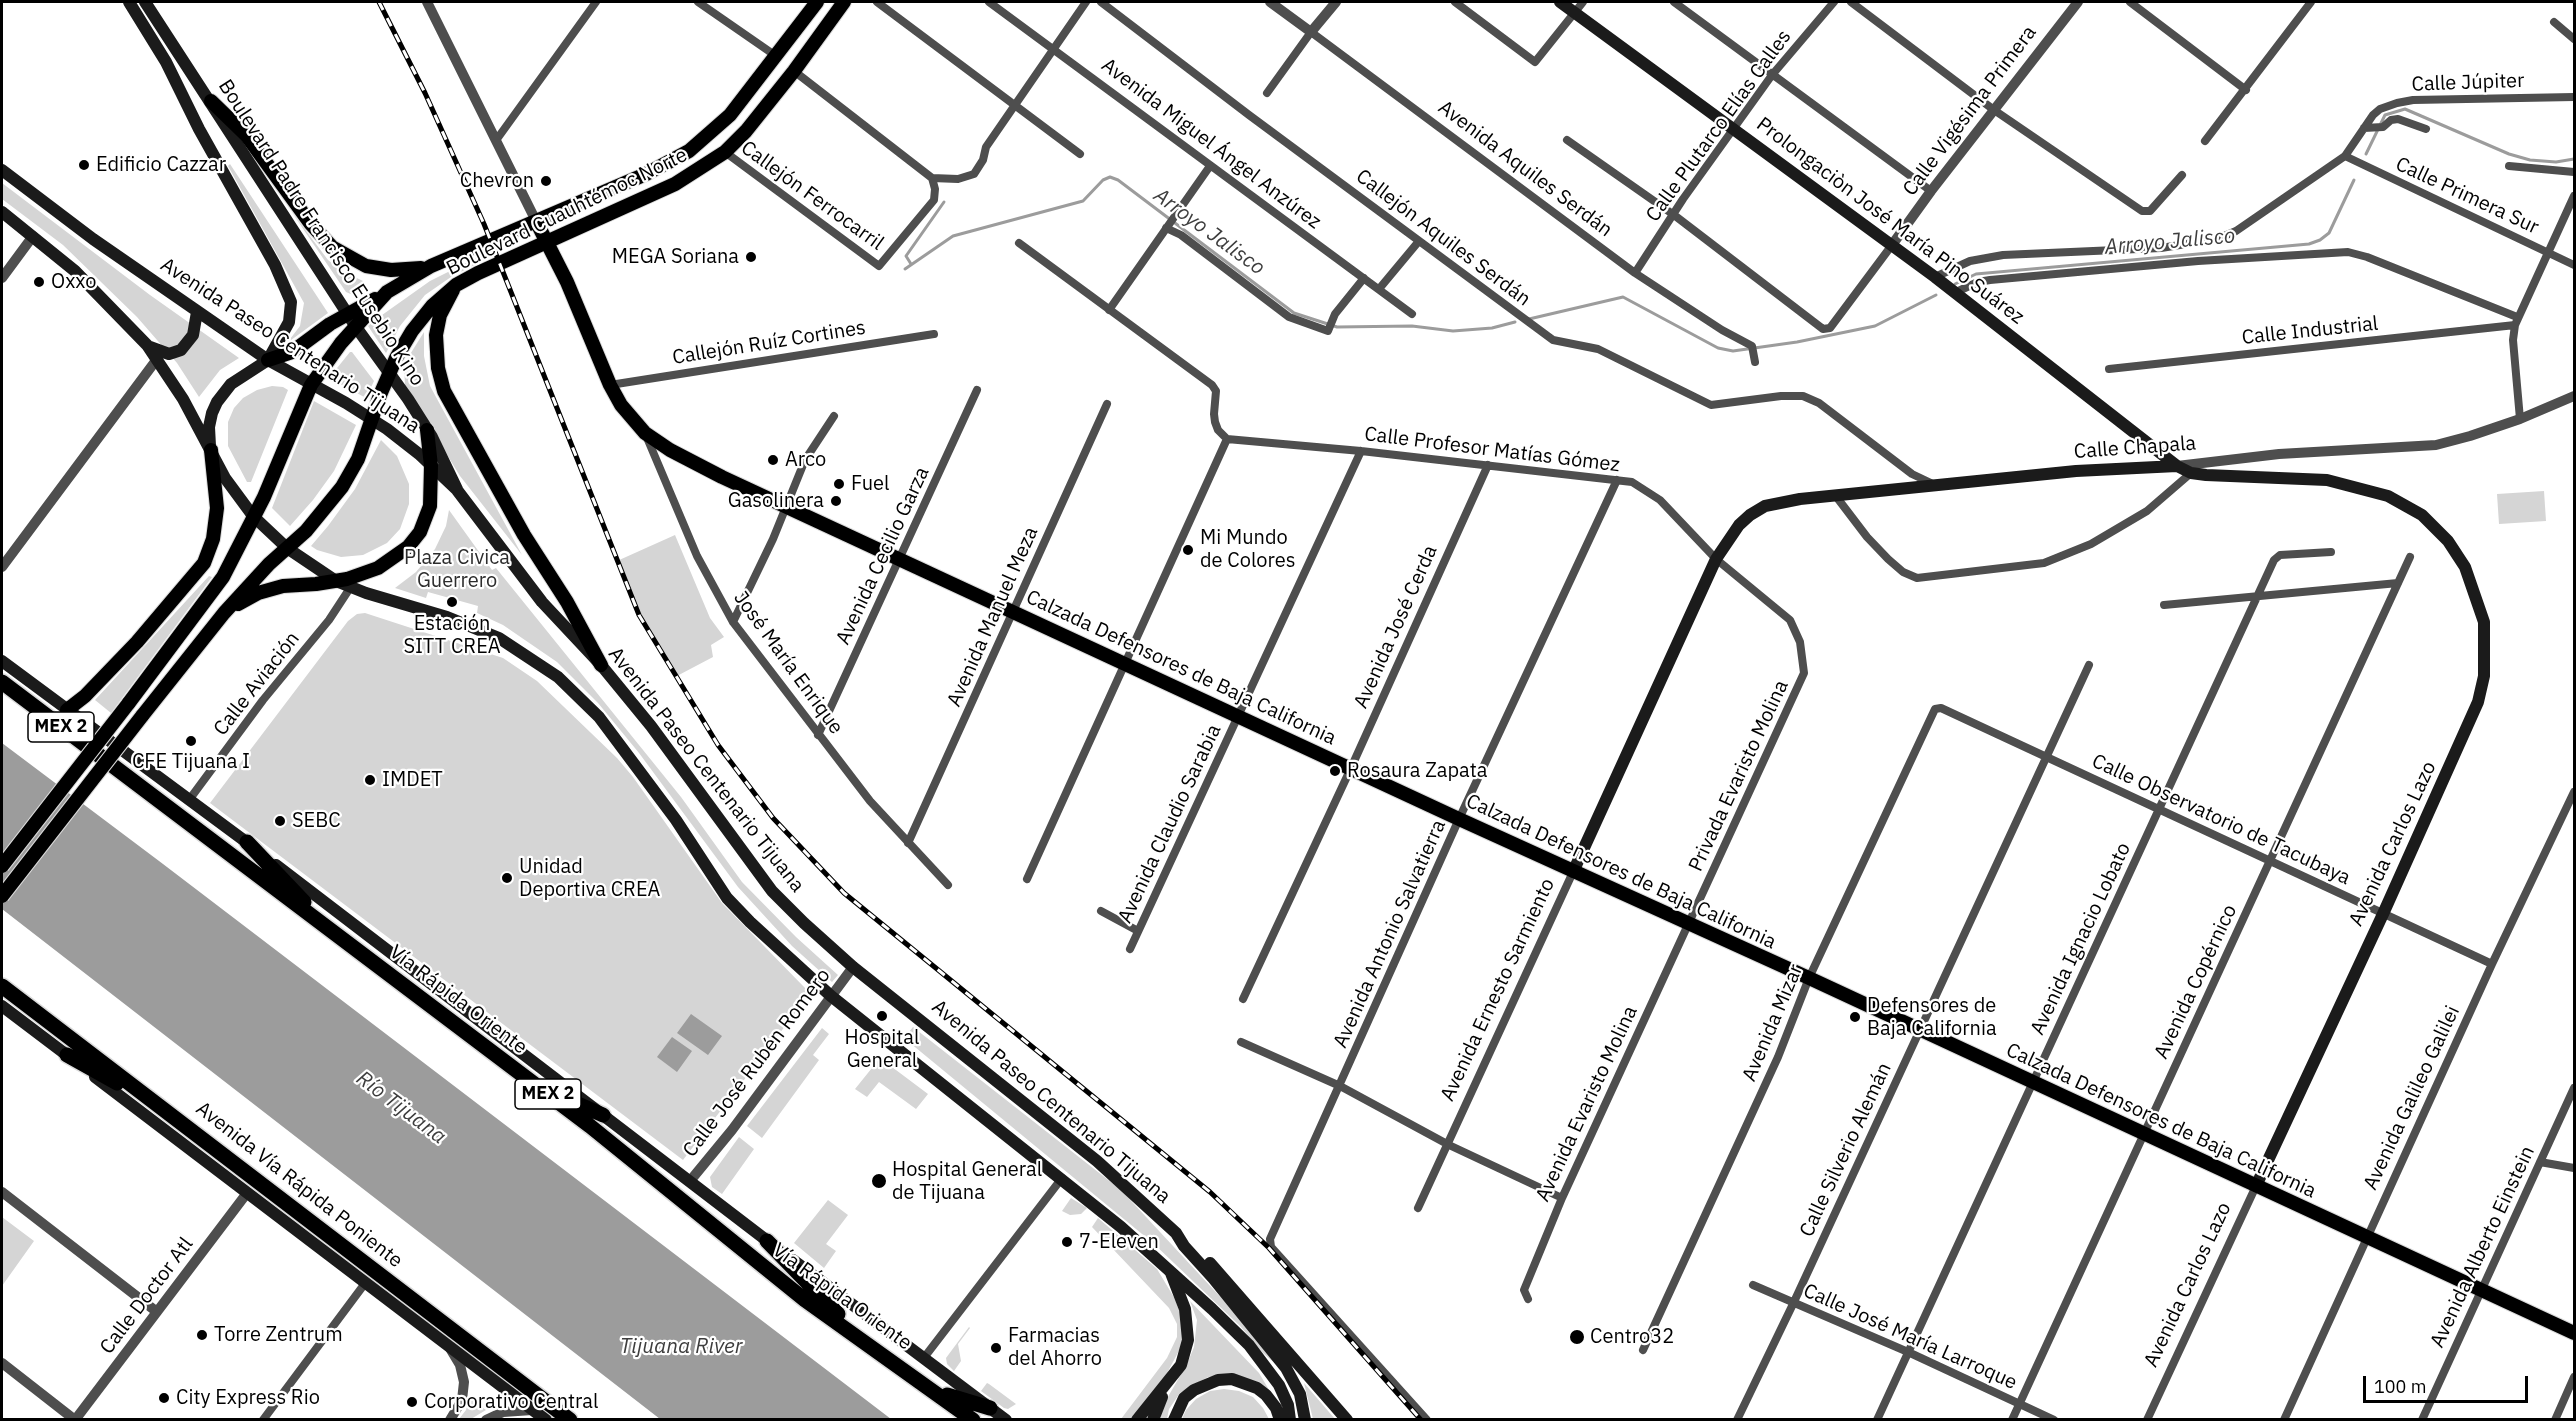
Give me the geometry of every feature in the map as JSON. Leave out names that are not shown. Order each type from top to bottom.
[{"type":"highway","name":"Vía Rápida Oriente","points":[[2,682],[636,1162],[805,1300],[973,1419]]},
{"type":"highway","points":[[247,842],[328,929]]},
{"type":"highway","name":"Avenida Vía Rápida Poniente","points":[[2,986],[570,1419]]},
{"type":"highway","points":[[67,1055],[165,1109]]},
{"type":"highway","points":[[521,1074],[603,1115]]},
{"type":"highway","points":[[767,1240],[860,1338]]},
{"type":"highway","points":[[938,1393],[990,1408]]},
{"type":"main road","points":[[129,2],[166,62],[288,291],[291,302],[289,322],[268,360]]},
{"type":"main road","name":"Boulevard Padre Francisco Eusebio Kino","points":[[145,2],[356,327],[390,372],[428,430],[457,490]]},
{"type":"main road","name":"Boulevard Cuauhtémoc Norte","points":[[2,866],[223,577],[275,472],[311,385],[341,343],[387,292],[432,266],[646,174],[689,151],[730,116],[816,2]]},
{"type":"main road","name":"Boulevard Cuauhtémoc Norte","points":[[2,896],[224,613],[306,531],[342,487],[358,459],[390,372],[403,344],[421,318],[456,285],[675,184],[725,152],[746,131],[794,71],[844,2]]},
{"type":"main road","name":"Prolongaciòn José María Pino Suárez","points":[[1560,2],[1893,245],[2178,466]]},
{"type":"main road","points":[[211,101],[246,135],[310,223],[337,251],[354,261],[379,269],[403,270],[432,266]]},
{"type":"main road","name":"Avenida Paseo Centenario Tijuana","points":[[2,170],[86,234],[196,312],[268,360],[372,419],[398,437],[432,466],[457,490],[542,602],[601,665],[651,726],[772,891],[853,967],[1088,1154],[1176,1233],[1184,1246],[1286,1368],[1300,1394],[1305,1419]]},
{"type":"main road","points":[[2,212],[75,271],[147,345],[183,399],[225,478],[253,516],[287,548],[350,588],[447,617],[499,638],[558,677],[599,717],[676,820],[728,898],[772,944],[831,996],[1062,1178],[1169,1270],[1249,1346],[1279,1385],[1288,1404],[1290,1419]]},
{"type":"main road","name":"Calzada Defensores de Baja California","points":[[536,221],[572,293],[610,385],[630,418],[645,433],[670,450],[785,506],[1573,872],[1809,978],[2574,1333]]},
{"type":"main road","points":[[456,285],[440,315],[436,335],[438,368],[444,391],[524,535],[567,602],[601,665]]},
{"type":"main road","points":[[67,710],[85,696],[137,642],[204,563],[213,538],[217,508],[209,427],[212,413],[223,393],[241,376],[268,360],[292,351],[348,313],[387,292]]},
{"type":"main road","points":[[147,345],[162,353],[175,353],[181,350],[193,335],[196,312]]},
{"type":"main road","points":[[224,613],[247,598],[269,589],[336,581],[383,565],[415,540],[430,506],[432,466],[428,430]]},
{"type":"main road","name":"Avenida Carlos Lazo","points":[[2178,466],[2191,474],[2327,480],[2388,496],[2422,515],[2448,541],[2465,567],[2484,622],[2484,675],[2469,723],[2256,1186]]},
{"type":"main road","name":"Calle Chapala","points":[[1716,559],[1739,525],[1765,506],[1782,502],[1933,484],[2076,471],[2178,466]]},
{"type":"main road","name":"Avenida Ernesto Sarmiento","points":[[1573,872],[1716,559]]},
{"type":"main road","points":[[2,661],[130,758],[247,842],[923,1359],[1006,1419]]},
{"type":"main road","name":"Avenida Vía Rápida Poniente","points":[[2,1006],[546,1419]]},
{"type":"main road","points":[[1176,1233],[1191,1243],[1223,1276],[1347,1419]]},
{"type":"main road","points":[[1137,1419],[1181,1365],[1188,1340],[1185,1309],[1169,1270]]},
{"type":"main road","points":[[1174,1419],[1184,1398],[1194,1389],[1218,1380],[1232,1379],[1244,1382],[1266,1395],[1276,1408],[1280,1419]]},
{"type":"main road","points":[[1153,1419],[1165,1387]]},
{"type":"street","points":[[427,2],[497,138],[514,181],[536,221]]},
{"type":"street","points":[[497,138],[596,2]]},
{"type":"street","points":[[698,2],[776,56]]},
{"type":"street","points":[[877,2],[1080,154]]},
{"type":"street","name":"Avenida Miguel Ángel Anzúrez","points":[[989,2],[1412,314]]},
{"type":"street","points":[[794,71],[932,178],[958,179],[974,174],[983,160],[986,147],[1086,2]]},
{"type":"street","name":"Callejón Aquiles Serdán","points":[[1101,2],[1553,340],[1598,349],[1709,404],[1781,396],[1803,396],[1819,403],[1912,474],[1933,484]]},
{"type":"street","name":"Avenida Aquiles Serdán","points":[[1270,2],[1635,273],[1722,330],[1753,354]]},
{"type":"street","points":[[1267,93],[1336,2]]},
{"type":"street","points":[[1455,2],[1535,62],[1583,2]]},
{"type":"street","points":[[1674,2],[1931,191]]},
{"type":"street","name":"Calle Plutarco Elías Calles","points":[[1635,273],[1772,75],[1834,2]]},
{"type":"street","points":[[1851,2],[1994,110],[2142,211],[2150,211],[2182,176]]},
{"type":"street","name":"Calle Vigésima Primera","points":[[1674,215],[1823,329],[1827,329],[2078,2]]},
{"type":"street","points":[[2130,2],[2246,90]]},
{"type":"street","points":[[2205,141],[2312,2]]},
{"type":"street","points":[[2554,22],[2574,39]]},
{"type":"street","name":"Calle Júpiter","points":[[1935,277],[1970,261],[2003,255],[2161,248],[2196,243],[2236,231],[2345,156],[2380,110],[2413,100],[2574,97]]},
{"type":"street","points":[[2367,128],[2383,127],[2391,120],[2398,119],[2426,129]]},
{"type":"street","points":[[1567,140],[1674,215]]},
{"type":"street","name":"Callejón Ferrocarril","points":[[725,152],[879,266],[934,200],[935,189],[932,178]]},
{"type":"street","name":"Calle Primera Sur","points":[[2345,156],[2574,265]]},
{"type":"street","points":[[1109,310],[1210,166]]},
{"type":"street","points":[[2509,166],[2574,172]]},
{"type":"street","points":[[2520,419],[2513,340],[2516,321],[2574,196]]},
{"type":"street","points":[[1167,227],[1182,235],[1289,317],[1328,331],[1333,318],[1364,278]]},
{"type":"street","points":[[2,278],[33,236]]},
{"type":"street","points":[[1379,289],[1419,241]]},
{"type":"street","points":[[1020,243],[1212,385],[1216,391],[1215,422],[1218,430],[1227,439],[1027,879]]},
{"type":"street","points":[[1954,293],[1978,282],[1990,280],[2198,261],[2348,252],[2367,257],[2516,321]]},
{"type":"street","name":"Calle Industrial","points":[[2109,369],[2516,321]]},
{"type":"street","name":"Callejón Ruíz Cortines","points":[[610,385],[934,334]]},
{"type":"street","points":[[2,567],[157,359]]},
{"type":"street","name":"Avenida Cecilio Garza","points":[[818,735],[977,390]]},
{"type":"street","name":"Calle Chapala","points":[[2178,466],[2279,454],[2436,445],[2520,419],[2574,396]]},
{"type":"street","name":"Avenida Manuel Meza","points":[[908,843],[1107,404]]},
{"type":"street","points":[[733,622],[773,539],[805,460],[834,416]]},
{"type":"street","name":"José María Enrique","points":[[645,433],[697,556],[733,622],[870,801],[948,885]]},
{"type":"street","name":"Calle Profesor Matías Gómez","points":[[1227,439],[1362,451],[1632,482],[1660,500],[1716,559],[1790,620],[1800,642],[1804,673]]},
{"type":"street","name":"Avenida Claudio Sarabia","points":[[1130,949],[1362,451]]},
{"type":"street","name":"Avenida José Cerda","points":[[1243,999],[1351,768],[1488,465]]},
{"type":"street","points":[[1836,495],[1867,537],[1887,559],[1903,572],[1917,578],[2043,563],[2091,544],[2147,511],[2191,474]]},
{"type":"street","name":"Avenida Antonio Salvatierra","points":[[1427,1419],[1271,1247],[1270,1239],[1459,819],[1617,480]]},
{"type":"street","name":"Avenida Ignacio Lobato","points":[[1877,1419],[2276,556],[2331,552]]},
{"type":"street","name":"Avenida Copérnico","points":[[2012,1419],[2410,557]]},
{"type":"street","points":[[2164,605],[2398,583]]},
{"type":"street","name":"Calle Aviación","points":[[189,800],[263,700],[329,620],[350,588]]},
{"type":"street","name":"Calle Silverio Alemán","points":[[1737,1419],[1793,1304],[2089,665]]},
{"type":"street","name":"Privada Evaristo Molina","points":[[1689,925],[1804,673]]},
{"type":"street","name":"Calle Observatorio de Tacubaya","points":[[1935,709],[1941,708],[2492,964]]},
{"type":"street","name":"Avenida Mizar","points":[[1643,1350],[1778,1057],[1809,978],[1935,709]]},
{"type":"street","name":"Avenida Galileo Galilei","points":[[2284,1419],[2492,964],[2574,792]]},
{"type":"street","name":"Avenida Ernesto Sarmiento","points":[[1419,1208],[1573,872]]},
{"type":"street","points":[[1101,911],[1138,931]]},
{"type":"street","name":"Avenida Evaristo Molina","points":[[1528,1299],[1524,1290],[1562,1198],[1689,925]]},
{"type":"street","name":"Calle José Rubén Romero","points":[[690,1181],[732,1130],[853,967]]},
{"type":"street","points":[[1241,1042],[1340,1086],[1449,1145],[1562,1198]]},
{"type":"street","name":"Avenida Alberto Einstein","points":[[2422,1419],[2574,1088]]},
{"type":"street","points":[[2540,1162],[2574,1168]]},
{"type":"street","points":[[923,1359],[1062,1178]]},
{"type":"street","name":"Avenida Carlos Lazo","points":[[2147,1419],[2256,1186]]},
{"type":"street","points":[[2,1192],[157,1312]]},
{"type":"street","name":"Calle Doctor Atl","points":[[75,1419],[247,1193]]},
{"type":"street","points":[[263,1419],[366,1282]]},
{"type":"street","name":"Calle José María Larroque","points":[[1753,1285],[1908,1352],[2054,1419]]},
{"type":"street","points":[[446,1342],[460,1365],[465,1382],[462,1400],[450,1419]]},
{"type":"street","points":[[2,1363],[75,1419]]},
{"type":"street","points":[[2555,1419],[2574,1377]]},
{"type":"street","points":[[486,1419],[503,1412],[532,1410]]},
{"type":"green space","points":[[230,164],[328,313],[287,343],[300,326],[304,303],[228,166]]},
{"type":"green space","points":[[2,183],[150,295],[239,358],[220,370],[199,397],[177,363],[137,317],[63,245],[2,199]]},
{"type":"green space","points":[[291,211],[328,260],[342,271],[363,281],[364,287],[353,295],[346,292]]},
{"type":"green space","points":[[484,254],[486,259],[451,277],[425,295],[400,326],[386,353],[368,326],[430,281]]},
{"type":"green space","points":[[424,332],[424,356],[430,386],[522,555],[460,476],[405,386],[404,364]]},
{"type":"green space","points":[[350,352],[374,381],[366,398],[329,378]]},
{"type":"green space","points":[[272,386],[288,390],[251,482],[247,482],[228,446],[228,422],[234,408],[243,398],[257,390]]},
{"type":"green space","points":[[314,401],[356,425],[334,471],[290,526],[272,508]]},
{"type":"green space","points":[[381,440],[397,456],[409,484],[409,504],[400,529],[387,543],[363,555],[341,557],[317,550],[311,546],[355,489]]},
{"type":"green space","points":[[2544,491],[2546,521],[2499,524],[2497,494]]},
{"type":"green space","name":"Plaza Civica Guerrero","points":[[449,510],[492,570],[496,568],[681,797],[742,882],[796,937],[838,975],[832,982],[792,946],[738,887],[639,753],[598,703],[557,662],[503,625],[477,613],[478,606],[428,592],[426,598],[395,588],[416,572],[435,549],[446,526]]},
{"type":"green space","points":[[675,535],[710,618],[724,637],[711,645],[713,657],[675,677],[639,615],[617,561]]},
{"type":"green space","points":[[209,576],[212,577],[111,713],[95,700]]},
{"type":"green space","name":"Unidad Deportiva CREA","points":[[365,613],[503,658],[537,681],[617,758],[633,777],[722,903],[806,989],[808,994],[805,1000],[683,1160],[210,803],[348,621],[357,614]]},
{"type":"green space","points":[[913,1027],[1121,1190],[1252,1331],[1278,1366],[1263,1353],[1240,1326],[1153,1243],[904,1038]]},
{"type":"green space","points":[[822,1028],[829,1034],[813,1055],[819,1060],[762,1138],[747,1126]]},
{"type":"green space","points":[[880,1058],[928,1094],[916,1109],[879,1082],[867,1097],[855,1089]]},
{"type":"green space","points":[[739,1137],[754,1149],[722,1194],[712,1187],[710,1177]]},
{"type":"green space","points":[[1071,1198],[1087,1208],[1081,1214],[1070,1215],[1062,1211]]},
{"type":"green space","points":[[828,1200],[848,1215],[826,1244],[836,1251],[824,1268],[794,1243]]},
{"type":"green space","points":[[2,1217],[34,1241],[2,1286]]},
{"type":"green space","points":[[1098,1218],[1157,1269],[1175,1299],[1185,1326],[1181,1347],[1159,1388],[1130,1419],[1121,1419],[1167,1358],[1177,1337],[1177,1324],[1169,1308],[1092,1227]]},
{"type":"green space","points":[[1190,1301],[1259,1373],[1278,1405],[1231,1375],[1208,1377],[1180,1393],[1169,1409],[1167,1419],[1160,1420],[1162,1407],[1187,1364],[1194,1347],[1197,1320]]},
{"type":"green space","points":[[969,1327],[958,1344],[961,1361],[954,1371],[947,1364],[946,1358]]},
{"type":"green space","points":[[987,1383],[1016,1404],[1008,1409],[1004,1408],[981,1391]]},
{"type":"green space","points":[[1304,1383],[1335,1419],[1313,1419]]},
{"type":"green space","points":[[1224,1389],[1239,1391],[1253,1397],[1269,1419],[1182,1419],[1186,1410],[1196,1399],[1210,1391]]},
{"type":"green space","points":[[469,1398],[486,1410],[471,1419],[459,1419],[466,1410]]},
{"type":"water","name":"Tijuana River","points":[[2,743],[891,1419],[660,1419],[2,909]]},
{"type":"water","points":[[691,1014],[722,1036],[708,1055],[677,1033]]},
{"type":"water","points":[[672,1037],[692,1051],[677,1072],[657,1057]]},
{"type":"waterway","name":"Arroyo Jalisco","points":[[2366,154],[2385,115],[2405,109],[2509,154],[2530,160],[2556,162],[2574,159]]},
{"type":"waterway","name":"Arroyo Jalisco","points":[[905,269],[953,236],[1083,201],[1103,180],[1110,177],[1118,180],[1294,313],[1337,327],[1412,326],[1453,331],[1492,328],[1515,322]]},
{"type":"waterway","name":"Arroyo Jalisco","points":[[1955,284],[1976,274],[2309,244],[2329,233],[2354,180]]},
{"type":"waterway","points":[[911,264],[906,256],[944,202]]},
{"type":"waterway","name":"Arroyo Jalisco","points":[[1529,319],[1623,297],[1718,348],[1733,351],[1797,342],[1875,326],[1936,295]]},
{"type":"railway","points":[[379,2],[425,93],[484,224],[639,615],[718,745],[773,818],[844,893],[1210,1192],[1269,1248],[1421,1420]]},
{"type":"place","name":"Edificio Cazzar","points":[[84,165]]},
{"type":"place","name":"Chevron","points":[[546,181]]},
{"type":"place","name":"MEGA Soriana","points":[[751,257]]},
{"type":"place","name":"Oxxo","points":[[39,282]]},
{"type":"place","name":"Arco","points":[[773,460]]},
{"type":"place","name":"Fuel","points":[[839,484]]},
{"type":"place","name":"Gasolinera","points":[[836,501]]},
{"type":"place","name":"Mi Mundo de Colores","points":[[1188,550]]},
{"type":"place","name":"Estación SITT CREA","points":[[452,602]]},
{"type":"place","name":"CFE Tijuana I","points":[[191,741]]},
{"type":"place","name":"Rosaura Zapata","points":[[1335,771]]},
{"type":"place","name":"IMDET","points":[[370,780]]},
{"type":"place","name":"SEBC","points":[[280,821]]},
{"type":"place","name":"Unidad Deportiva CREA","points":[[507,878]]},
{"type":"place","name":"Hospital General","points":[[882,1016]]},
{"type":"place","name":"Defensores de Baja California","points":[[1855,1017]]},
{"type":"place","name":"Hospital General de Tijuana","points":[[879,1181]]},
{"type":"place","name":"7-Eleven","points":[[1067,1242]]},
{"type":"place","name":"Torre Zentrum","points":[[202,1335]]},
{"type":"place","name":"Centro32","points":[[1577,1337]]},
{"type":"place","name":"Farmacias del Ahorro","points":[[996,1348]]},
{"type":"place","name":"City Express Rio","points":[[164,1398]]},
{"type":"place","name":"Corporativo Central","points":[[412,1402]]},
{"type":"water label","name":"Río Tijuana","points":[[401,1108]]}]
